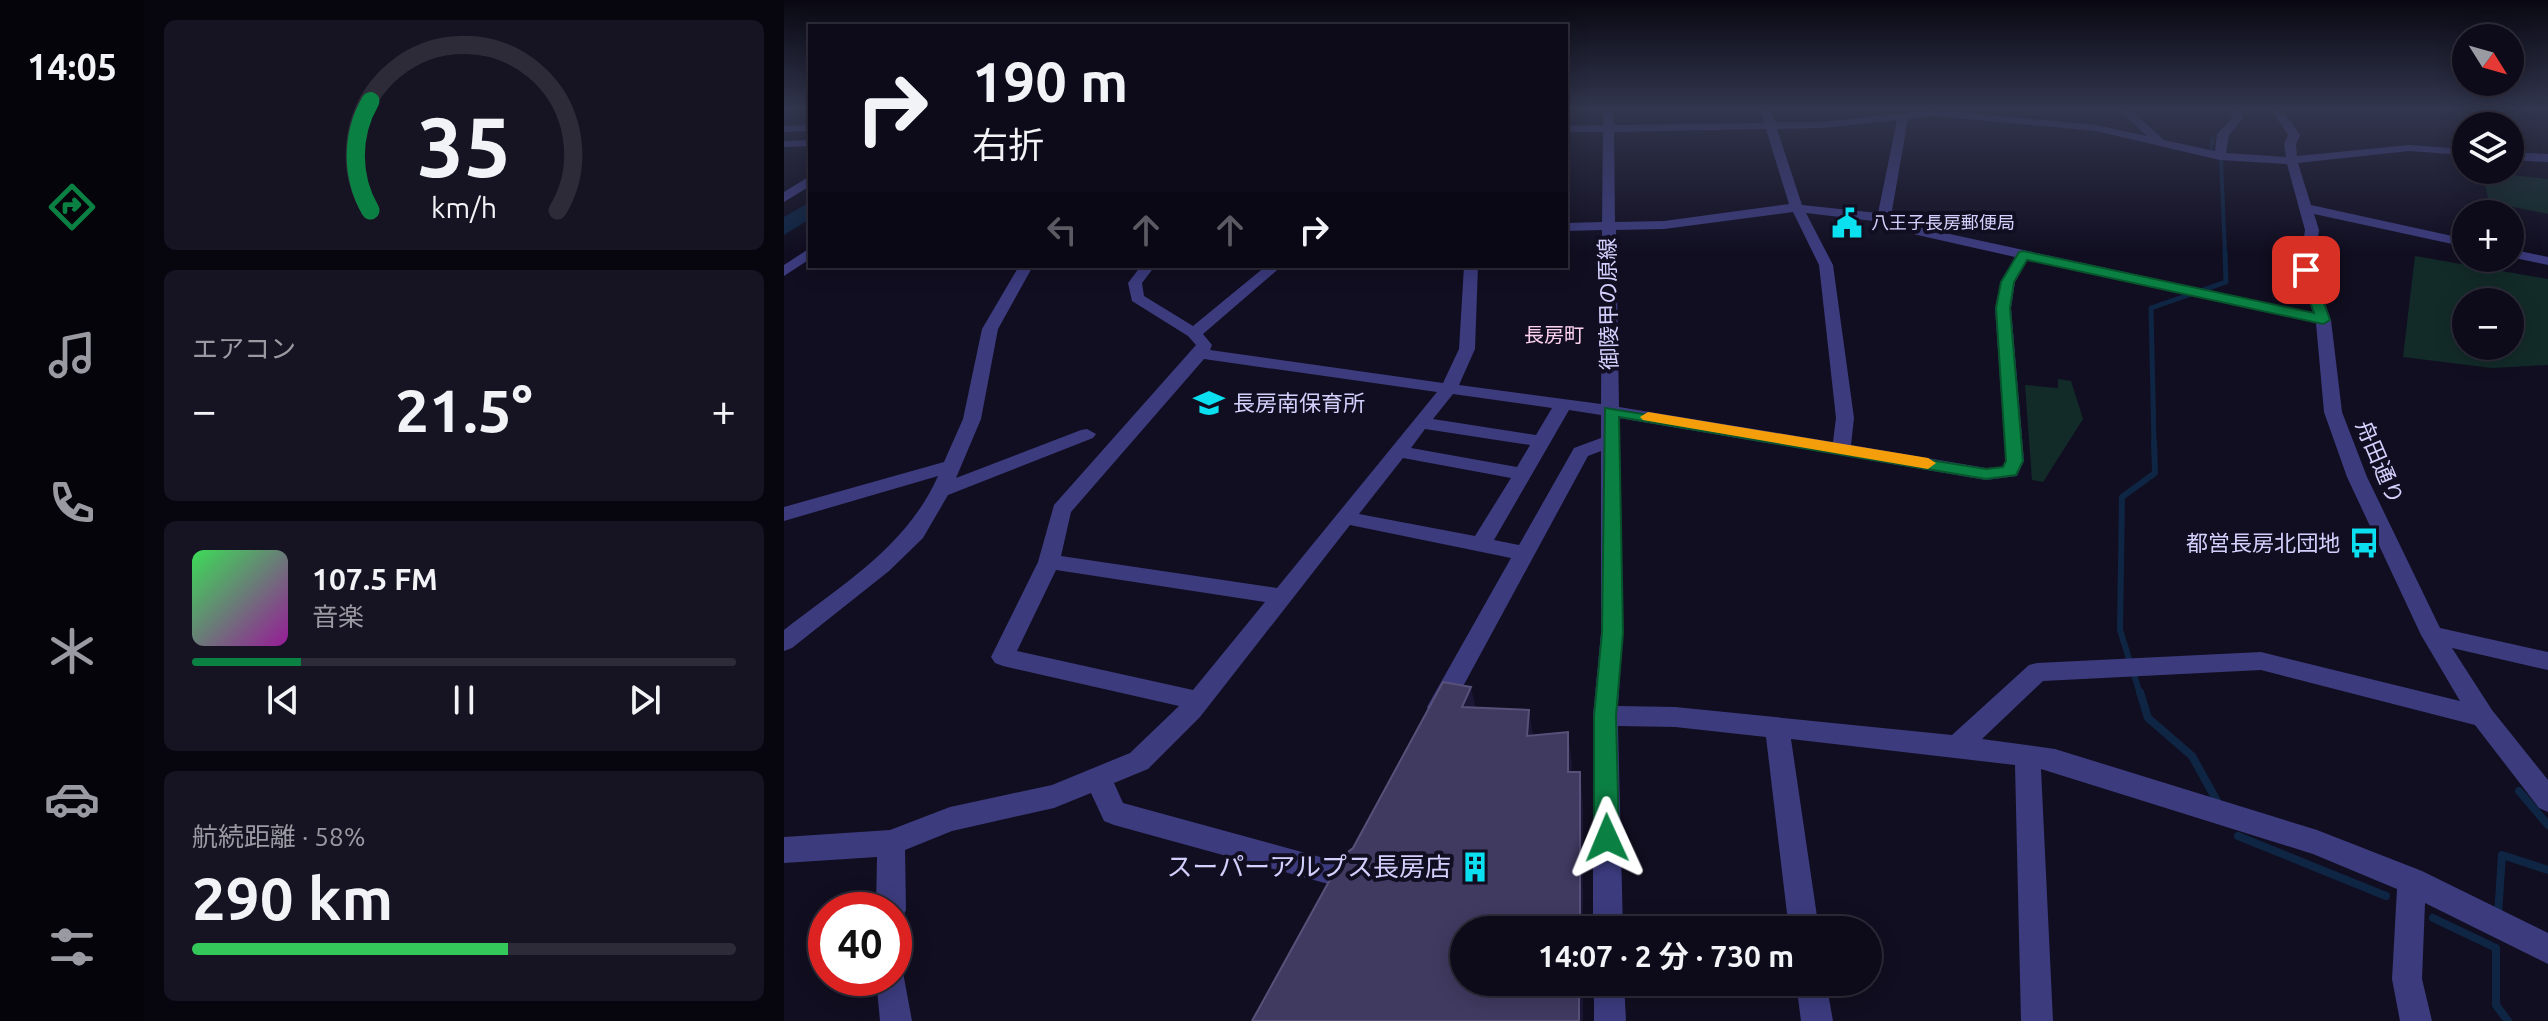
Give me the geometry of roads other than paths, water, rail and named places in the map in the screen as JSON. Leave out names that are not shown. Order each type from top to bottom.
[{"type":"street","name":"御陵甲の原線","points":[[1608,157],[1612,633],[1605,716],[1608,916]]},
{"type":"street","points":[[1780,157],[1797,208],[1826,265],[1845,418],[1841,448]]},
{"type":"street","points":[[1884,218],[1896,157]]},
{"type":"street","points":[[2228,157],[2292,162],[2337,157]]},
{"type":"street","name":"舟田通り","points":[[2291,157],[2313,241],[2306,270],[2323,320],[2333,412],[2357,477],[2432,635],[2483,717],[2543,788]]},
{"type":"street","points":[[2524,157],[2548,158]]},
{"type":"street","points":[[784,198],[808,181]]},
{"type":"street","points":[[1568,227],[1664,225],[1767,209],[1797,208],[1884,218],[1918,231],[2323,320]]},
{"type":"street","points":[[2306,208],[2452,240]]},
{"type":"street","points":[[784,272],[808,254]]},
{"type":"street","points":[[1200,354],[1611,411],[1986,474],[2010,472],[2015,461],[2003,308],[2008,282],[2023,255]]},
{"type":"street","points":[[2524,256],[2548,261]]},
{"type":"street","points":[[784,642],[881,566],[916,533],[941,491],[976,405],[982,352],[990,329],[1025,268]]},
{"type":"street","points":[[1146,268],[1135,283],[1137,298],[1194,333],[1204,345],[1200,354],[1061,510],[1049,562],[1003,657],[1198,701]]},
{"type":"street","points":[[1194,333],[1273,268]]},
{"type":"street","points":[[784,850],[891,843],[950,819],[1054,796],[1139,761],[1198,701],[1279,596],[1448,389],[1467,349],[1471,268]]},
{"type":"street","points":[[1481,544],[1563,405]]},
{"type":"street","points":[[1421,423],[1543,442]]},
{"type":"street","points":[[941,491],[1087,434]]},
{"type":"street","points":[[1426,730],[1581,452],[1611,441]]},
{"type":"street","points":[[1397,451],[1524,474]]},
{"type":"street","points":[[784,514],[949,467]]},
{"type":"street","points":[[1343,517],[1523,553]]},
{"type":"street","points":[[1049,562],[1279,596]]},
{"type":"street","points":[[2432,635],[2548,661]]},
{"type":"street","points":[[1957,746],[2037,672],[2261,661],[2483,717]]},
{"type":"street","points":[[1605,716],[1675,717],[1957,746],[2055,760],[2303,839],[2412,881],[2548,949]]},
{"type":"street","points":[[1777,728],[1802,916]]},
{"type":"street","points":[[2028,756],[2037,1021]]},
{"type":"street","points":[[1098,778],[1114,813],[1351,865],[1329,901]]},
{"type":"street","points":[[891,843],[891,892]]},
{"type":"street","points":[[2412,881],[2407,979],[2416,1021]]},
{"type":"street","points":[[893,996],[896,1021]]},
{"type":"street","points":[[1609,996],[1610,1021]]},
{"type":"street","points":[[1813,996],[1817,1021]]},
{"type":"waterway","points":[[2221,160],[2225,254]]},
{"type":"waterway","points":[[784,228],[808,210]]},
{"type":"waterway","points":[[2154,444],[2151,308],[2226,282],[2225,252]]},
{"type":"waterway","points":[[2140,694],[2120,630],[2122,497],[2155,473],[2154,442]]},
{"type":"waterway","points":[[2140,692],[2148,718],[2192,756],[2217,801]]},
{"type":"waterway","points":[[2519,791],[2548,825]]},
{"type":"waterway","points":[[2238,836],[2386,896]]},
{"type":"waterway","points":[[2498,915],[2502,855],[2548,870]]},
{"type":"waterway","points":[[2433,918],[2496,948],[2496,1005],[2508,1021]]},
{"type":"place","name":"八王子長房郵便局","points":[[1847,223]]},
{"type":"place","name":"長房南保育所","points":[[1209,403]]},
{"type":"place","name":"都営長房北団地","points":[[2364,543]]},
{"type":"place","name":"スーパーアルプス長房店","points":[[1475,867]]},
{"type":"district","name":"長房町","points":[[1554,335]]}]
